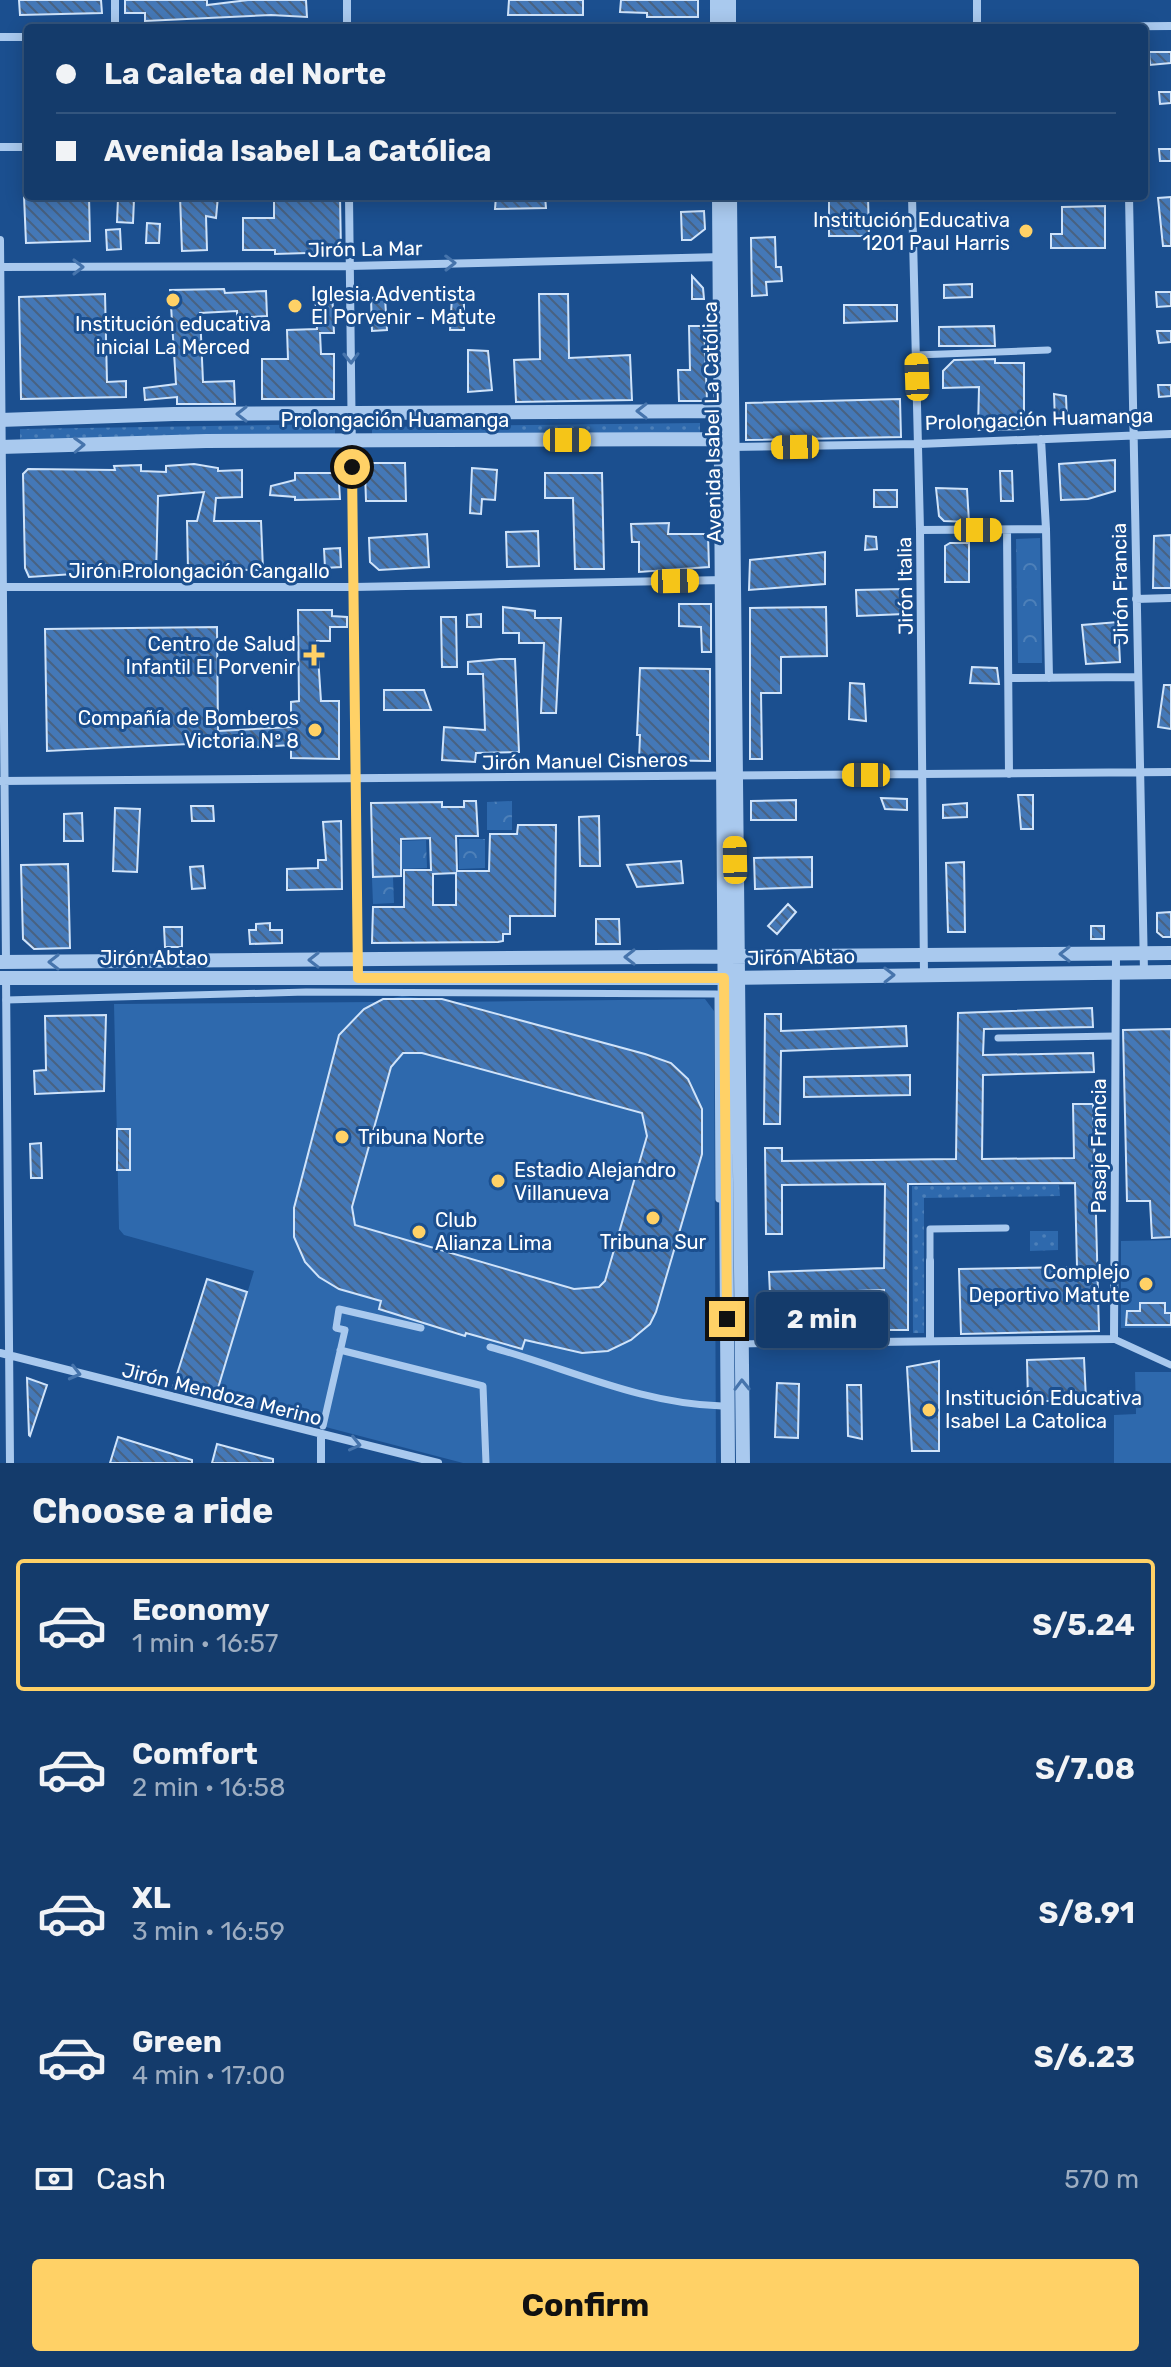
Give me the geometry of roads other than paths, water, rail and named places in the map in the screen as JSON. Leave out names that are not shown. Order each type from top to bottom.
[{"type":"street","points":[[115,0],[115,24]]},
{"type":"street","points":[[347,0],[347,24]]},
{"type":"street","points":[[717,0],[717,24]]},
{"type":"street","points":[[729,0],[729,24]]},
{"type":"street","points":[[977,0],[977,24]]},
{"type":"street","points":[[1148,27],[1171,26]]},
{"type":"street","points":[[0,37],[24,37]]},
{"type":"street","points":[[0,147],[24,147]]},
{"type":"street","points":[[349,200],[358,978]]},
{"type":"street","name":"Avenida Isabel La Católica","points":[[719,200],[725,257]]},
{"type":"street","name":"Avenida Isabel La Católica","points":[[730,200],[725,257],[728,776],[743,1463]]},
{"type":"street","name":"Jirón Italia","points":[[912,200],[919,444],[924,975]]},
{"type":"street","name":"Jirón Francia","points":[[1129,200],[1144,972]]},
{"type":"street","points":[[0,240],[3,978],[6,1000],[5,1355],[10,1463]]},
{"type":"street","name":"Jirón La Mar","points":[[0,267],[350,266],[725,257]]},
{"type":"street","points":[[916,355],[1048,350]]},
{"type":"street","name":"Prolongación Huamanga","points":[[1,420],[352,413],[726,411]]},
{"type":"street","name":"Prolongación Huamanga","points":[[1,447],[352,440],[919,444],[1171,434]]},
{"type":"street","points":[[1041,439],[1049,678]]},
{"type":"street","points":[[920,530],[1046,529]]},
{"type":"street","points":[[1007,530],[1009,774]]},
{"type":"street","name":"Jirón Prolongación Cangallo","points":[[2,587],[354,587],[728,580]]},
{"type":"street","points":[[1136,599],[1171,598]]},
{"type":"street","points":[[1009,678],[1137,677]]},
{"type":"street","name":"Jirón Manuel Cisneros","points":[[2,781],[1171,772]]},
{"type":"street","name":"Pasaje Francia","points":[[1114,1339],[1116,953]]},
{"type":"street","name":"Jirón Abtao","points":[[3,962],[1171,953]]},
{"type":"street","name":"Jirón Abtao","points":[[3,978],[731,978],[1171,972]]},
{"type":"street","name":"Avenida Isabel La Católica","points":[[725,1463],[720,994],[731,978]]},
{"type":"street","points":[[6,1000],[306,992],[720,994],[725,1463]]},
{"type":"street","points":[[998,1038],[1115,1036]]},
{"type":"street","points":[[930,1341],[930,1229],[1006,1228]]},
{"type":"street","points":[[321,1463],[322,1431],[345,1330],[336,1328],[339,1309],[421,1328]]},
{"type":"street","points":[[741,1344],[1114,1339],[1171,1365]]},
{"type":"street","points":[[490,1347],[625,1391],[681,1405],[722,1406]]},
{"type":"street","points":[[340,1350],[483,1386],[486,1463]]},
{"type":"street","name":"Jirón Mendoza Merino","points":[[5,1355],[322,1431],[438,1463]]},
{"type":"place","name":"Institución Educativa 1201 Paul Harris","points":[[1026,231]]},
{"type":"place","name":"Institución educativa inicial La Merced","points":[[173,300]]},
{"type":"place","name":"Iglesia Adventista El Porvenir - Matute","points":[[295,306]]},
{"type":"place","name":"Centro de Salud Infantil El Porvenir","points":[[314,655]]},
{"type":"place","name":"Compañía de Bomberos Victoria Nº 8","points":[[315,730]]},
{"type":"place","name":"Tribuna Norte","points":[[342,1137]]},
{"type":"place","name":"Estadio Alejandro Villanueva","points":[[498,1181]]},
{"type":"place","name":"Tribuna Sur","points":[[653,1218]]},
{"type":"place","name":"Club Alianza Lima","points":[[419,1232]]},
{"type":"place","name":"Complejo Deportivo Matute","points":[[1146,1284]]},
{"type":"place","name":"Institución Educativa Isabel La Catolica","points":[[929,1410]]}]
